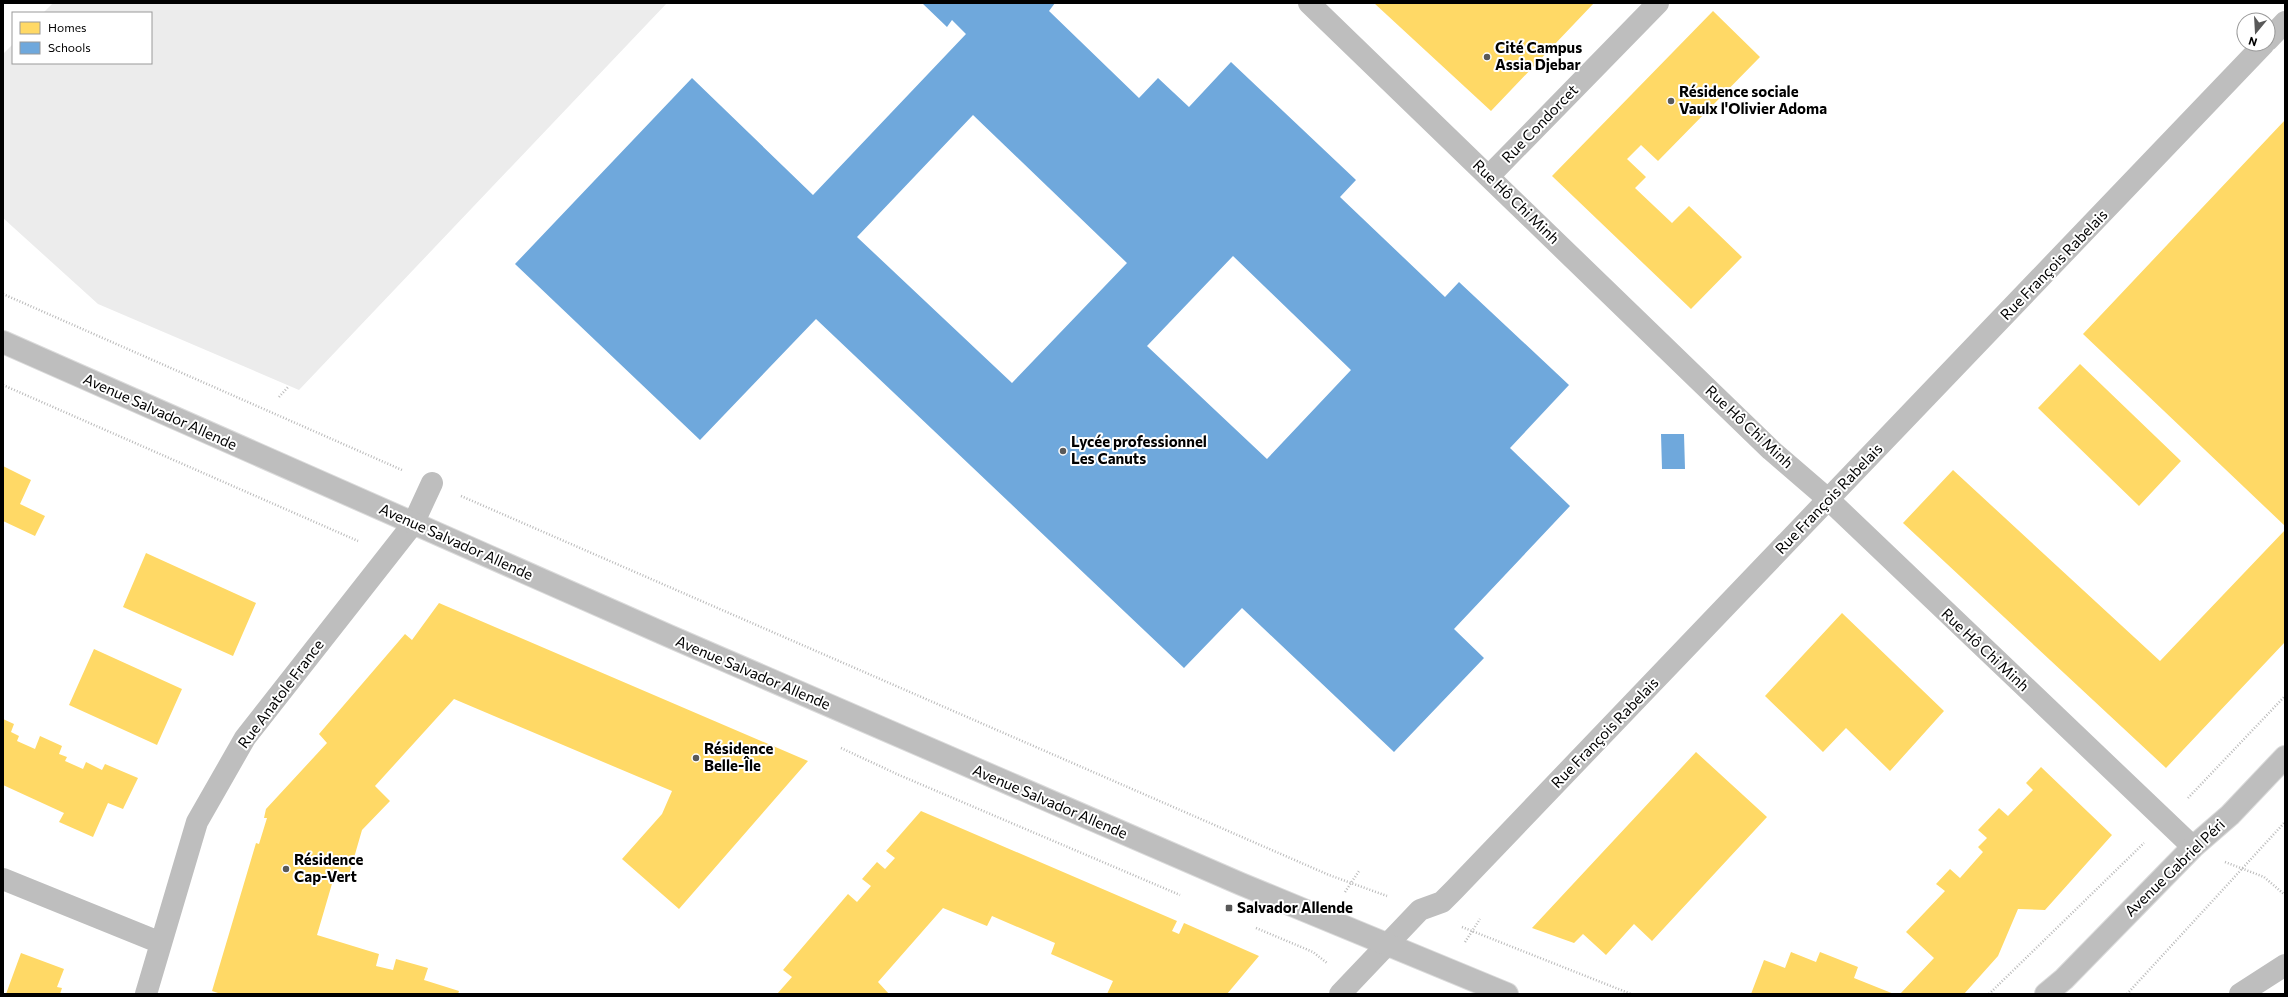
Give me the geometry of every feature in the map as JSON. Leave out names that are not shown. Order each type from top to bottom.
[{"type":"street","name":"Rue Hô Chi Minh","points":[[1309,3],[1771,450],[1829,500],[2165,822],[2193,847]]},
{"type":"street","name":"Rue Condorcet","points":[[1489,176],[1658,3]]},
{"type":"street","points":[[2276,32],[2285,22]]},
{"type":"street","name":"Rue François Rabelais","points":[[1340,994],[1420,910],[1442,902],[1454,890],[2256,52]]},
{"type":"street","name":"Avenue Salvador Allende","points":[[3,342],[413,524],[1241,884],[1507,994]]},
{"type":"street","name":"Rue Anatole France","points":[[146,994],[197,822],[245,738],[413,524],[432,483]]},
{"type":"street","name":"Avenue Gabriel Péri","points":[[2046,994],[2060,986],[2193,847],[2230,815],[2285,757]]},
{"type":"street","points":[[3,879],[161,943]]},
{"type":"street","points":[[2240,994],[2285,965]]},
{"type":"path","points":[[3,294],[1329,875],[1631,994]]},
{"type":"path","points":[[279,397],[289,386]]},
{"type":"path","points":[[1989,994],[2165,822],[2285,696]]},
{"type":"path","points":[[2127,994],[2285,822]]},
{"type":"path","points":[[2193,847],[2264,877],[2285,895]]},
{"type":"shaded area","points":[[53,3],[667,3],[299,390],[98,304],[3,218],[3,54],[12,45],[12,64],[152,64],[152,12],[44,12]]},
{"type":"building: Homes","name":"Cité Campus Assia Djebar","points":[[1374,3],[1594,3],[1491,111]]},
{"type":"building: Homes","name":"Résidence sociale Vaulx l'Olivier Adoma","points":[[1713,11],[1760,57],[1658,161],[1641,145],[1627,159],[1646,177],[1635,188],[1672,223],[1689,206],[1742,257],[1691,309],[1552,176]]},
{"type":"building: Homes","points":[[2285,120],[2285,526],[2083,334]]},
{"type":"building: Homes","points":[[2080,364],[2181,461],[2139,506],[2038,408]]},
{"type":"building: Homes","points":[[3,466],[31,480],[20,504],[45,516],[35,536],[3,521]]},
{"type":"building: Homes","points":[[1953,470],[2160,661],[2285,530],[2285,642],[2166,768],[1903,523]]},
{"type":"building: Homes","points":[[146,553],[256,603],[233,656],[123,607]]},
{"type":"building: Homes","name":"Résidence Belle-Île","points":[[439,603],[808,761],[679,909],[622,859],[662,814],[672,791],[454,699],[375,786],[390,801],[362,830],[349,875],[336,870],[317,935],[379,954],[376,966],[393,970],[396,959],[428,968],[424,980],[459,991],[458,994],[221,994],[212,991],[256,843],[259,844],[267,818],[264,818],[266,809],[327,743],[319,734],[405,634],[412,640]]},
{"type":"building: Homes","points":[[1842,613],[1944,711],[1890,771],[1846,728],[1823,752],[1765,696]]},
{"type":"building: Homes","points":[[94,649],[182,689],[157,745],[69,705]]},
{"type":"building: Homes","points":[[3,719],[14,724],[11,732],[19,736],[17,741],[35,749],[40,736],[62,746],[59,754],[67,757],[65,761],[83,769],[86,762],[102,770],[105,764],[138,778],[123,809],[108,803],[93,837],[59,822],[64,813],[3,785]]},
{"type":"building: Homes","points":[[1696,752],[1767,817],[1652,941],[1634,924],[1606,955],[1583,934],[1574,943],[1532,928]]},
{"type":"building: Homes","points":[[2041,767],[2112,835],[2045,910],[2018,909],[1998,956],[1964,994],[1900,994],[1934,958],[1906,932],[1945,891],[1936,884],[1950,869],[1960,878],[1983,852],[1978,847],[1987,838],[1978,830],[1999,808],[2008,816],[2033,790],[2026,783]]},
{"type":"building: Homes","points":[[921,811],[1177,921],[1172,931],[1179,934],[1184,923],[1259,956],[1227,994],[1107,994],[1113,981],[1051,954],[1055,943],[992,916],[987,926],[943,908],[878,982],[889,994],[777,994],[792,977],[783,970],[848,894],[857,902],[871,886],[862,879],[877,862],[885,869],[895,858],[886,851]]},
{"type":"building: Homes","points":[[1791,952],[1816,962],[1820,952],[1858,967],[1854,978],[1894,994],[1751,994],[1764,960],[1785,968]]},
{"type":"building: Homes","points":[[21,953],[64,969],[57,987],[62,988],[60,994],[6,994]]},
{"type":"building: Schools","points":[[922,3],[1055,3],[1049,11],[1139,98],[1158,78],[1189,107],[1231,62],[1356,180],[1340,197],[1445,297],[1459,282],[1569,385],[1510,448],[1570,506],[1454,629],[1484,658],[1394,752],[1242,608],[1184,668],[816,319],[700,440],[515,264],[692,78],[813,195],[966,34],[952,20],[947,27]],"holes":[[[973,115],[1127,263],[1012,383],[857,237]],[[1233,256],[1351,370],[1267,459],[1147,346]]]},
{"type":"building: Schools","points":[[1661,434],[1684,434],[1685,469],[1662,469]]},
{"type":"place","name":"Cité Campus Assia Djebar","points":[[1487,57]]},
{"type":"place","name":"Résidence sociale Vaulx l'Olivier Adoma","points":[[1671,101]]},
{"type":"place","name":"Lycée professionnel Les Canuts","points":[[1063,451]]},
{"type":"place","name":"Résidence Belle-Île","points":[[696,758]]},
{"type":"place","name":"Résidence Cap-Vert","points":[[286,869]]},
{"type":"place","name":"Salvador Allende","points":[[1229,908]]}]
